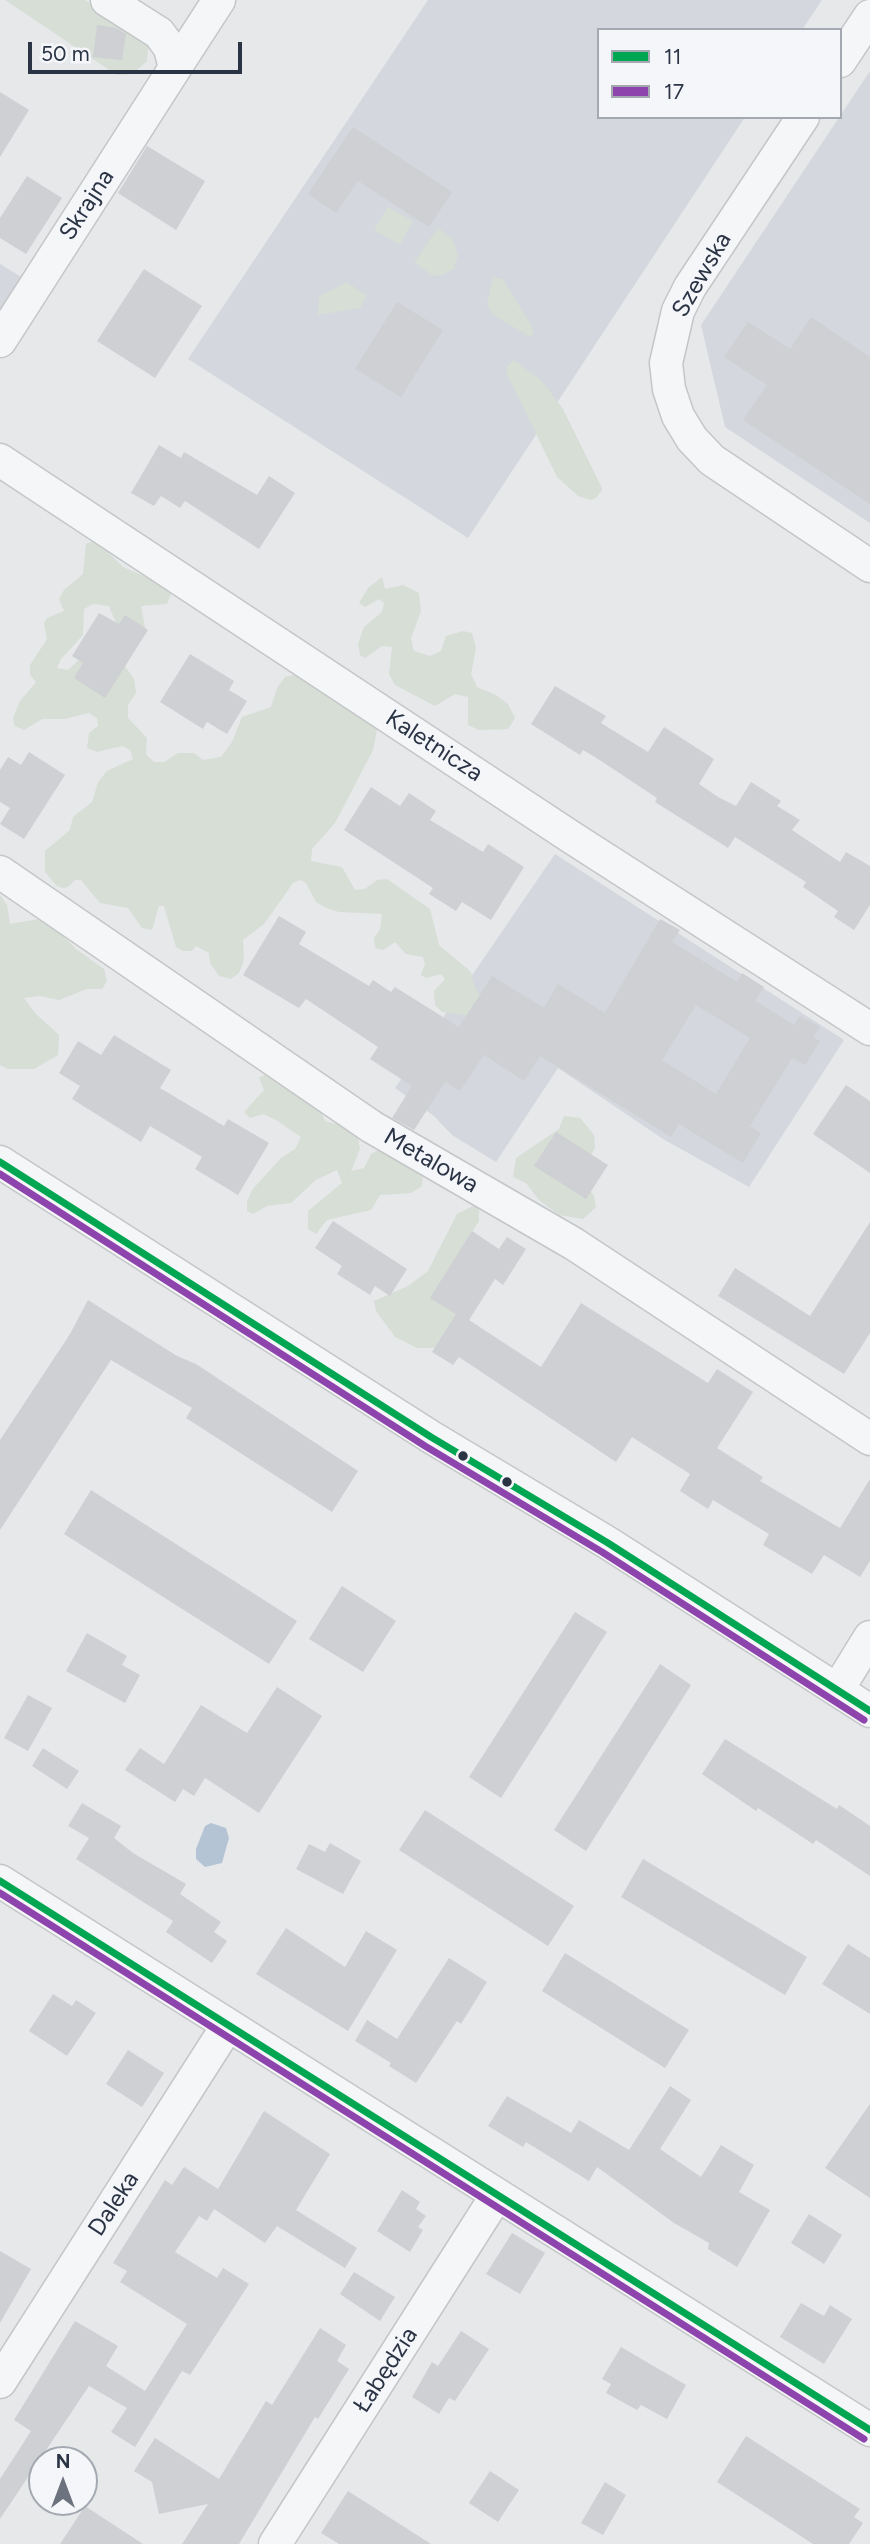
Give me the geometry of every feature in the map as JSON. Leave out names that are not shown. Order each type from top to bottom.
[{"type":"street","points":[[107,0],[159,33],[170,48],[175,68]]},
{"type":"street","name":"Skrajna","points":[[0,341],[219,0]]},
{"type":"street","points":[[842,58],[870,16]]},
{"type":"street","name":"Szewska","points":[[802,119],[690,288],[678,311],[666,363],[669,389],[678,416],[692,439],[712,460],[870,566]]},
{"type":"street","name":"Kaletnicza","points":[[0,460],[571,837],[870,1029]]},
{"type":"street","name":"Metalowa","points":[[0,872],[372,1127],[574,1244],[870,1439]]},
{"type":"street","points":[[0,1162],[431,1437],[566,1516],[870,1711]]},
{"type":"street","points":[[838,1689],[870,1637]]},
{"type":"street","points":[[0,1881],[870,2430]]},
{"type":"street","name":"Daleka","points":[[0,2382],[228,2025]]},
{"type":"street","name":"Łabędzia","points":[[275,2544],[497,2195]]},
{"type":"shaded area","points":[[5,0],[85,0],[143,38],[148,48],[147,61],[132,74],[117,75]]},
{"type":"shaded area","points":[[428,0],[822,0],[803,28],[597,28],[597,119],[744,119],[468,538],[188,359]]},
{"type":"shaded area","points":[[870,71],[870,523],[725,427],[701,325],[838,119],[842,119],[842,113]]},
{"type":"shaded area","points":[[388,207],[413,221],[400,245],[374,230]]},
{"type":"shaded area","points":[[438,228],[453,239],[458,255],[454,269],[440,276],[431,275],[414,262]]},
{"type":"shaded area","points":[[0,264],[23,278],[0,315]]},
{"type":"shaded area","points":[[493,277],[503,279],[532,327],[534,332],[530,337],[492,314],[487,303]]},
{"type":"shaded area","points":[[347,282],[367,296],[360,308],[318,315],[319,296]]},
{"type":"shaded area","points":[[514,360],[542,381],[563,409],[601,486],[602,490],[596,498],[591,500],[578,496],[557,477],[507,374],[506,367]]},
{"type":"shaded area","points":[[95,540],[123,567],[162,584],[171,594],[167,604],[141,606],[145,628],[138,635],[120,633],[109,606],[93,604],[84,609],[83,635],[61,659],[57,668],[68,670],[81,658],[122,662],[134,679],[136,693],[128,705],[128,718],[147,738],[146,754],[154,762],[164,762],[178,753],[194,753],[203,760],[221,757],[232,742],[242,717],[271,707],[277,688],[285,677],[297,674],[368,718],[377,730],[373,750],[335,823],[312,849],[311,861],[342,867],[355,890],[365,889],[377,880],[387,879],[430,909],[439,945],[471,972],[475,988],[487,1004],[481,1017],[442,1012],[435,1005],[434,991],[445,979],[441,974],[426,978],[421,975],[425,964],[423,957],[406,954],[395,942],[383,950],[375,948],[374,938],[380,929],[382,914],[339,912],[326,908],[316,902],[306,883],[300,880],[293,883],[264,924],[243,940],[244,960],[239,973],[231,979],[219,976],[210,963],[209,953],[196,946],[192,951],[183,951],[176,947],[164,906],[159,906],[152,930],[142,928],[128,908],[100,903],[81,880],[75,880],[63,888],[57,886],[45,872],[45,851],[70,830],[73,817],[92,802],[98,782],[107,771],[133,759],[130,750],[122,746],[97,752],[87,748],[89,733],[98,726],[97,718],[89,713],[65,719],[42,719],[24,730],[15,726],[13,718],[20,701],[36,682],[30,675],[30,665],[47,639],[44,623],[47,618],[64,611],[59,599],[64,590],[83,574],[86,544]]},
{"type":"shaded area","points":[[382,577],[385,589],[403,585],[419,593],[421,611],[411,638],[414,651],[430,656],[441,651],[446,636],[463,631],[472,633],[476,648],[471,674],[477,687],[496,695],[508,704],[515,718],[508,729],[479,730],[468,725],[468,697],[455,694],[435,706],[395,685],[389,674],[392,647],[382,646],[365,658],[360,655],[358,644],[364,627],[382,612],[384,603],[379,599],[365,607],[359,603],[368,588]]},
{"type":"shaded area","points":[[555,854],[844,1040],[749,1187],[663,1139],[558,1068],[496,1162],[452,1135],[434,1116],[395,1088]]},
{"type":"shaded area","points":[[0,895],[7,905],[10,924],[45,918],[76,949],[104,969],[107,981],[102,989],[87,989],[59,1000],[40,996],[24,998],[35,1013],[59,1035],[58,1055],[34,1069],[8,1069],[0,1065]]},
{"type":"shaded area","points":[[272,1073],[319,1108],[325,1121],[357,1130],[360,1149],[351,1171],[364,1168],[371,1154],[384,1147],[423,1174],[422,1186],[411,1193],[380,1195],[371,1210],[327,1220],[316,1234],[308,1229],[308,1211],[342,1183],[337,1170],[316,1180],[291,1203],[267,1206],[253,1214],[247,1211],[252,1190],[281,1158],[295,1149],[301,1137],[263,1114],[250,1118],[244,1112],[264,1090],[259,1077]]},
{"type":"shaded area","points":[[564,1116],[580,1118],[594,1135],[595,1148],[580,1174],[594,1196],[596,1207],[583,1219],[559,1215],[539,1200],[526,1183],[513,1177],[516,1158],[559,1129]]},
{"type":"shaded area","points":[[473,1206],[479,1208],[479,1221],[442,1281],[461,1313],[438,1348],[417,1348],[395,1337],[376,1311],[374,1301],[408,1286],[428,1271],[457,1214]]},
{"type":"water","points":[[211,1823],[226,1828],[229,1838],[222,1863],[205,1867],[196,1859],[196,1849],[205,1826]]},
{"type":"building","points":[[97,25],[116,28],[126,34],[122,60],[93,57]]},
{"type":"building","points":[[0,92],[29,110],[0,157]]},
{"type":"building","points":[[353,127],[452,192],[429,227],[358,181],[336,213],[308,194]]},
{"type":"building","points":[[147,146],[205,181],[176,230],[118,193]]},
{"type":"building","points":[[27,176],[62,198],[26,254],[0,238],[0,218]]},
{"type":"building","points":[[144,269],[202,306],[155,378],[97,341]]},
{"type":"building","points":[[397,302],[443,330],[401,397],[355,369]]},
{"type":"building","points":[[811,317],[870,357],[870,504],[743,420],[767,385],[724,357],[748,322],[790,349]]},
{"type":"building","points":[[159,445],[181,458],[184,452],[257,495],[269,476],[295,493],[259,549],[185,501],[180,508],[161,496],[154,506],[131,493]]},
{"type":"building","points":[[99,613],[119,624],[125,615],[148,630],[105,698],[74,678],[83,663],[72,656]]},
{"type":"building","points":[[190,654],[234,681],[229,690],[247,701],[227,734],[207,722],[203,729],[160,702]]},
{"type":"building","points":[[555,686],[606,716],[601,723],[648,752],[664,727],[714,759],[699,784],[718,797],[736,806],[751,782],[781,801],[777,806],[800,820],[792,830],[840,862],[846,852],[870,866],[870,905],[854,930],[834,917],[838,911],[803,887],[806,882],[735,837],[728,848],[655,802],[657,798],[595,757],[583,750],[580,755],[531,724]]},
{"type":"building","points":[[29,752],[65,775],[24,839],[0,824],[10,808],[0,802],[0,770],[8,757],[21,765]]},
{"type":"building","points":[[371,787],[400,806],[409,793],[436,811],[430,820],[483,852],[488,844],[524,867],[491,920],[462,902],[456,911],[429,894],[433,888],[344,830]]},
{"type":"building","points":[[279,916],[306,932],[299,944],[369,986],[373,980],[391,992],[395,987],[459,1027],[492,976],[544,1008],[558,984],[605,1013],[660,919],[680,930],[672,942],[737,982],[742,973],[764,987],[755,1001],[794,1025],[800,1016],[820,1027],[813,1037],[820,1041],[805,1065],[792,1058],[750,1126],[761,1133],[743,1163],[679,1124],[671,1137],[540,1056],[524,1081],[484,1055],[460,1091],[445,1082],[414,1130],[392,1118],[412,1086],[370,1059],[378,1047],[306,999],[299,1008],[243,975]],"holes":[[[696,1005],[750,1038],[716,1094],[662,1060]]]},
{"type":"building","points":[[114,1035],[171,1070],[160,1088],[224,1126],[228,1119],[269,1143],[238,1195],[195,1169],[202,1157],[150,1126],[141,1142],[72,1099],[80,1086],[59,1073],[78,1041],[101,1055]]},
{"type":"building","points":[[846,1085],[870,1101],[870,1173],[813,1134]]},
{"type":"building","points":[[556,1132],[608,1165],[586,1199],[534,1166]]},
{"type":"building","points":[[333,1221],[407,1269],[390,1296],[375,1286],[370,1295],[337,1274],[342,1266],[315,1248]]},
{"type":"building","points":[[870,1222],[870,1333],[844,1374],[718,1296],[735,1268],[810,1316]]},
{"type":"building","points":[[472,1231],[499,1249],[507,1237],[526,1249],[503,1285],[495,1279],[469,1320],[541,1367],[581,1303],[708,1383],[717,1369],[753,1392],[717,1448],[763,1477],[760,1481],[840,1528],[870,1479],[870,1561],[860,1577],[824,1555],[812,1574],[763,1545],[769,1534],[713,1500],[708,1509],[680,1491],[690,1474],[632,1437],[616,1462],[459,1357],[453,1365],[432,1352],[456,1314],[430,1298]]},
{"type":"building","points":[[88,1300],[177,1356],[196,1364],[358,1471],[332,1512],[186,1418],[192,1408],[111,1360],[0,1530],[0,1440],[70,1334]]},
{"type":"building","points":[[91,1490],[297,1621],[269,1664],[64,1534]]},
{"type":"building","points":[[342,1586],[396,1621],[363,1672],[309,1639]]},
{"type":"building","points":[[575,1612],[607,1632],[501,1798],[469,1777]]},
{"type":"building","points":[[87,1633],[127,1656],[122,1665],[140,1675],[125,1703],[66,1671]]},
{"type":"building","points":[[660,1664],[691,1685],[586,1851],[554,1830]]},
{"type":"building","points":[[277,1687],[322,1716],[259,1813],[205,1778],[194,1796],[183,1789],[175,1802],[125,1770],[140,1748],[164,1764],[201,1705],[247,1733]]},
{"type":"building","points":[[28,1695],[52,1708],[28,1751],[4,1738]]},
{"type":"building","points":[[725,1739],[837,1809],[839,1805],[870,1826],[870,1876],[816,1840],[813,1844],[758,1808],[756,1811],[702,1774]]},
{"type":"building","points":[[43,1748],[79,1771],[67,1789],[32,1766]]},
{"type":"building","points":[[82,1803],[121,1826],[114,1838],[133,1853],[186,1884],[180,1894],[221,1922],[214,1932],[227,1941],[212,1963],[166,1932],[173,1921],[76,1859],[89,1838],[68,1826]]},
{"type":"building","points":[[425,1810],[574,1906],[548,1946],[399,1850]]},
{"type":"building","points":[[330,1843],[361,1861],[343,1894],[296,1869],[309,1844],[325,1852]]},
{"type":"building","points":[[643,1859],[807,1957],[785,1995],[621,1897]]},
{"type":"building","points":[[286,1928],[345,1967],[366,1931],[397,1950],[348,2031],[256,1974]]},
{"type":"building","points":[[848,1944],[870,1958],[870,2014],[822,1984]]},
{"type":"building","points":[[565,1953],[689,2030],[665,2068],[542,1991]]},
{"type":"building","points":[[449,1958],[487,1982],[461,2024],[457,2021],[416,2083],[389,2066],[391,2063],[355,2041],[367,2020],[397,2039]]},
{"type":"building","points":[[53,1994],[72,2006],[76,2000],[96,2013],[67,2056],[29,2031]]},
{"type":"building","points":[[128,2050],[164,2073],[142,2107],[106,2084]]},
{"type":"building","points":[[670,2086],[691,2100],[660,2149],[701,2177],[721,2145],[754,2165],[739,2192],[770,2210],[737,2267],[708,2249],[709,2243],[674,2223],[597,2167],[589,2181],[526,2142],[523,2147],[488,2126],[507,2096],[571,2133],[579,2120],[629,2150]]},
{"type":"building","points":[[870,2104],[870,2198],[825,2168]]},
{"type":"building","points":[[264,2111],[330,2154],[296,2210],[357,2248],[345,2268],[277,2226],[265,2243],[214,2209],[207,2221],[199,2216],[175,2252],[217,2278],[223,2268],[249,2284],[190,2375],[182,2371],[135,2447],[111,2432],[127,2408],[89,2386],[49,2446],[28,2446],[28,2477],[0,2519],[0,2479],[31,2431],[14,2420],[75,2321],[118,2346],[106,2366],[145,2391],[187,2324],[120,2282],[127,2271],[113,2263],[165,2180],[172,2185],[184,2167],[218,2189]]},
{"type":"building","points":[[402,2190],[420,2202],[416,2209],[426,2216],[418,2227],[423,2230],[410,2252],[377,2231]]},
{"type":"building","points":[[809,2214],[842,2235],[824,2264],[791,2243]]},
{"type":"building","points":[[512,2233],[545,2253],[520,2294],[486,2274]]},
{"type":"building","points":[[0,2251],[31,2269],[0,2323]]},
{"type":"building","points":[[354,2272],[395,2297],[380,2321],[340,2294]]},
{"type":"building","points":[[801,2303],[824,2316],[830,2305],[852,2319],[824,2364],[780,2337]]},
{"type":"building","points":[[320,2328],[346,2345],[337,2361],[349,2369],[318,2419],[315,2417],[239,2544],[182,2544],[208,2504],[159,2514],[152,2482],[134,2471],[155,2438],[219,2479],[266,2401],[272,2405]]},
{"type":"building","points":[[461,2331],[489,2349],[455,2401],[449,2398],[439,2414],[412,2397],[432,2362],[438,2366]]},
{"type":"building","points":[[621,2347],[686,2385],[667,2419],[641,2405],[637,2410],[606,2393],[611,2384],[602,2379]]},
{"type":"building","points":[[746,2436],[860,2509],[854,2517],[863,2523],[849,2544],[813,2544],[717,2482]]},
{"type":"building","points":[[490,2471],[519,2490],[498,2522],[469,2503]]},
{"type":"building","points":[[605,2482],[626,2495],[603,2535],[581,2523]]},
{"type":"building","points":[[348,2491],[431,2544],[339,2544],[321,2533]]},
{"type":"building","points":[[98,2515],[143,2544],[60,2544],[78,2516]]},
{"type":"transit line","name":"11","points":[[0,1162],[431,1437],[608,1543],[870,1711]]},
{"type":"transit line","name":"17","points":[[0,1174],[425,1446],[602,1552],[864,1720]]},
{"type":"transit line","name":"11","points":[[0,1881],[870,2430]]},
{"type":"transit line","name":"17","points":[[0,1893],[864,2439]]}]
